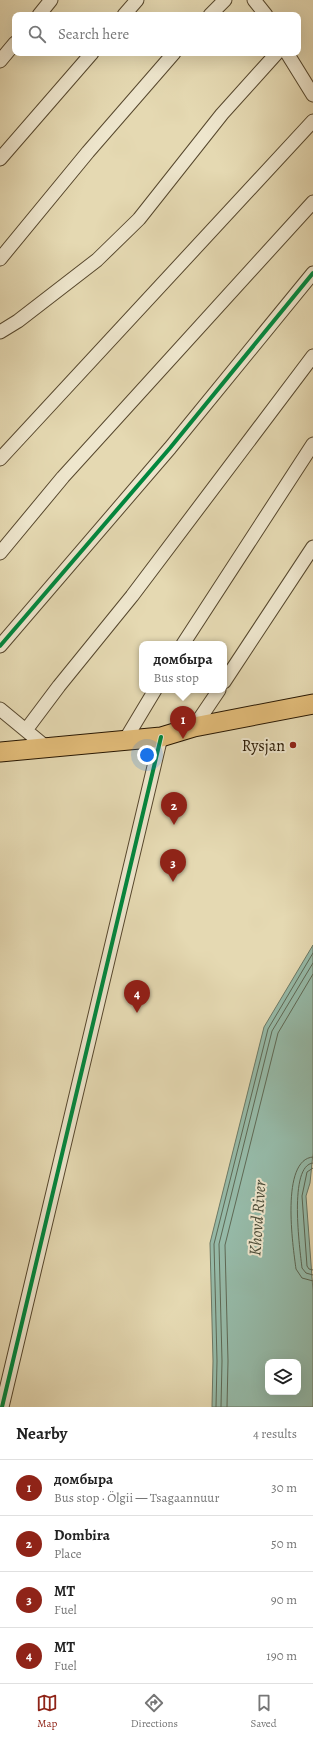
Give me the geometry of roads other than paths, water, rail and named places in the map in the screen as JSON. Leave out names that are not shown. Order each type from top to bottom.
[{"type":"highway","points":[[0,752],[161,737],[194,727],[313,704]]},
{"type":"street","points":[[42,12],[52,0]]},
{"type":"street","points":[[127,12],[137,0]]},
{"type":"street","points":[[213,12],[225,0]]},
{"type":"street","points":[[254,0],[264,12]]},
{"type":"street","points":[[0,61],[12,47]]},
{"type":"street","points":[[0,159],[89,56]]},
{"type":"street","points":[[0,259],[88,152],[171,56]]},
{"type":"street","points":[[0,332],[18,321],[97,260],[140,219],[222,114],[274,56]]},
{"type":"street","points":[[289,56],[312,92]]},
{"type":"street","points":[[0,459],[313,121]]},
{"type":"street","points":[[0,553],[63,477],[313,202]]},
{"type":"street","points":[[0,646],[170,448],[313,273]]},
{"type":"street","points":[[26,730],[59,686],[132,596],[313,356]]},
{"type":"street","points":[[186,641],[313,444]]},
{"type":"street","points":[[227,677],[313,547]]},
{"type":"street","points":[[125,740],[153,693]]},
{"type":"street","points":[[194,727],[216,693]]},
{"type":"street","points":[[0,709],[46,747]]},
{"type":"street","points":[[2,1407],[161,737]]},
{"type":"water","name":"Khovd River","points":[[313,945],[313,1153],[310,1183],[306,1196],[313,1291],[313,1407],[212,1407],[213,1361],[210,1243],[264,1027]]},
{"type":"place","name":"домбыра","points":[[183,739]]},
{"type":"place","name":"Rysjan","points":[[293,745]]},
{"type":"place","name":"Dombira","points":[[174,825]]},
{"type":"place","name":"МТ","points":[[173,882]]},
{"type":"place","name":"MT","points":[[137,1013]]}]
